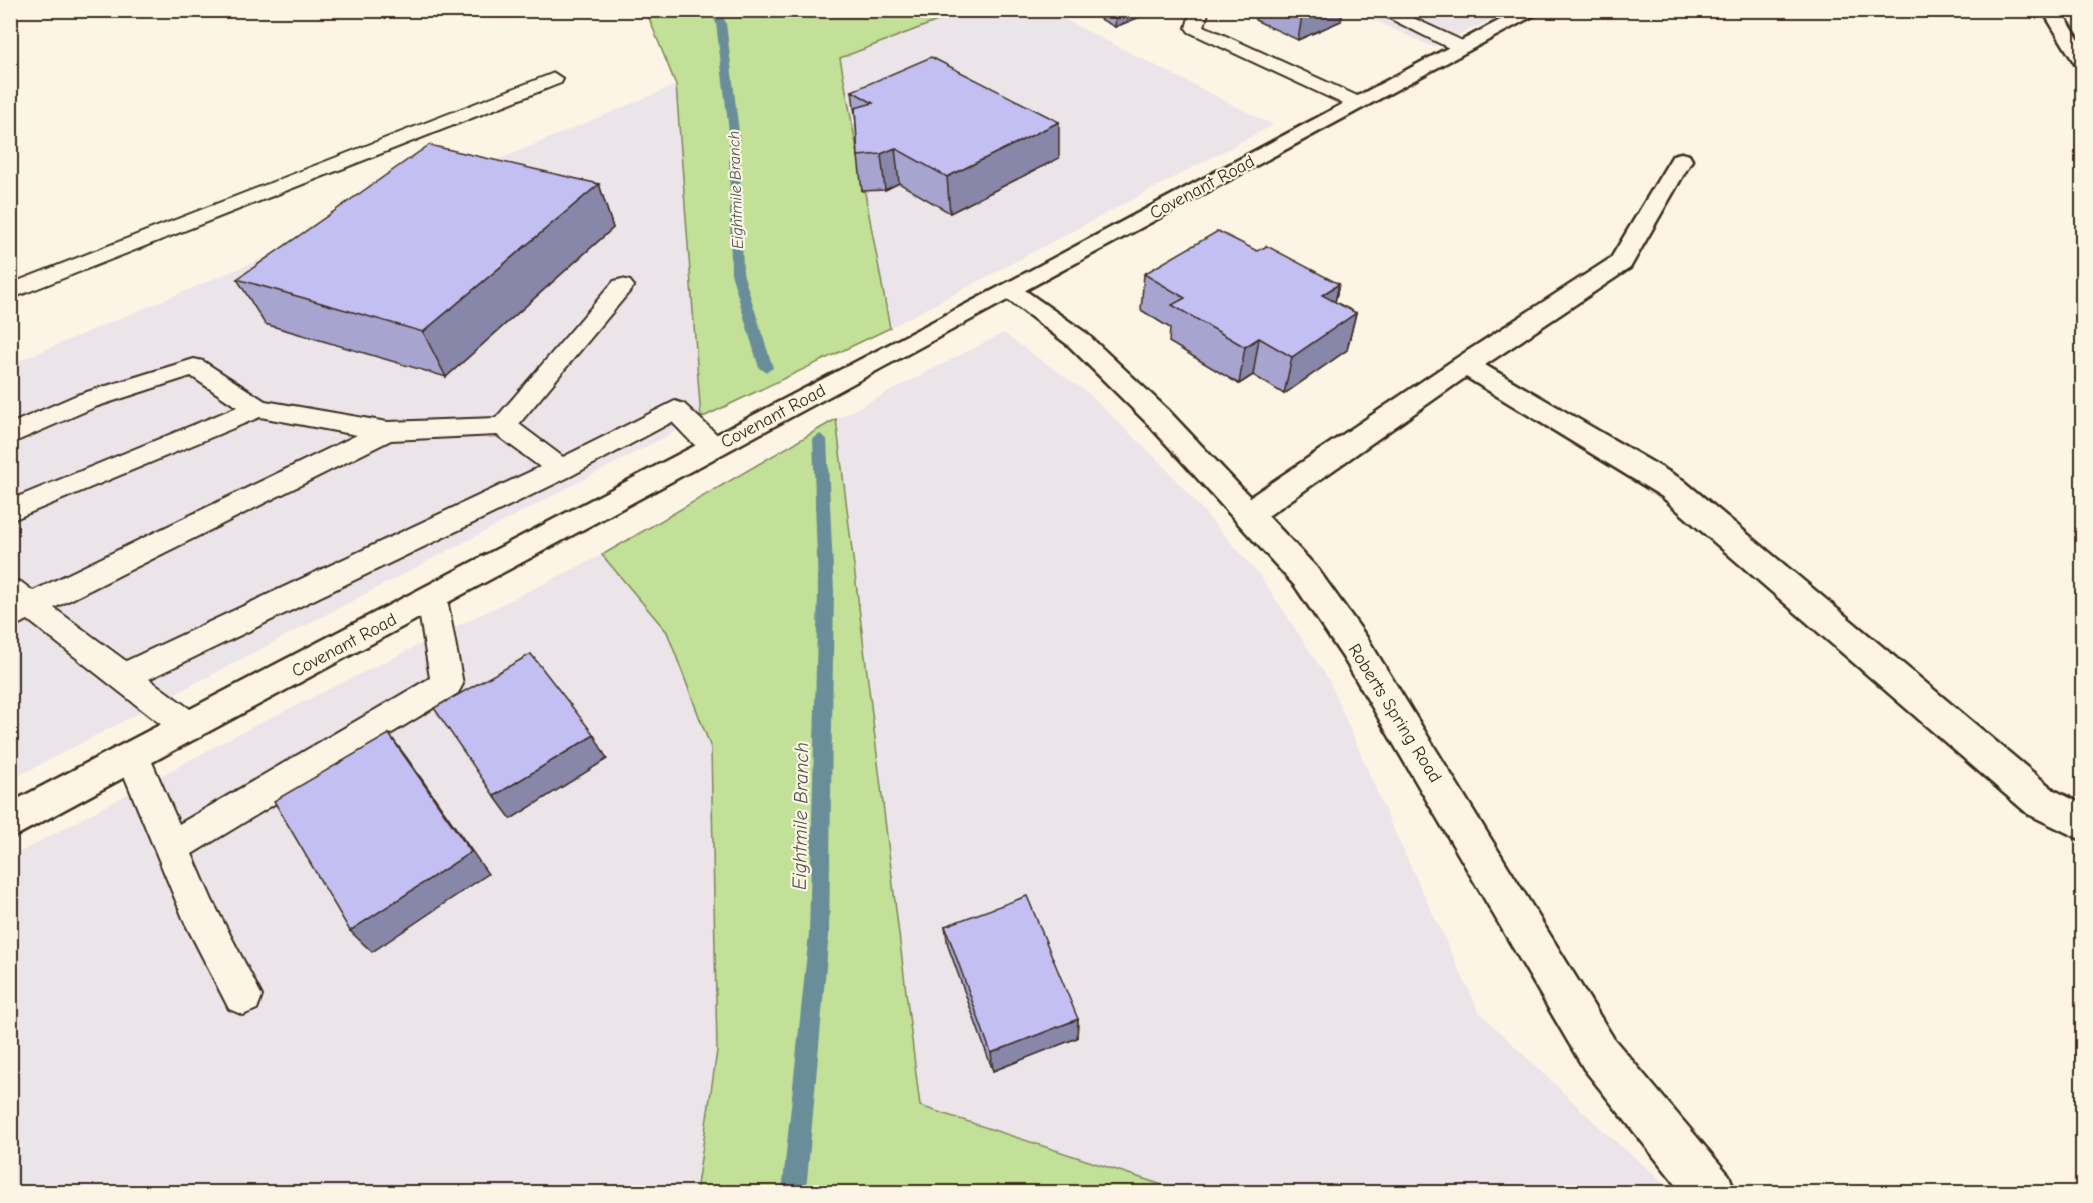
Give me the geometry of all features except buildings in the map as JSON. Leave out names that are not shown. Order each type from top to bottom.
[{"type":"street","name":"Covenant Road","points":[[10,822],[1010,291],[1461,47],[1535,10]]},
{"type":"street","points":[[2051,10],[2082,60]]},
{"type":"street","points":[[1249,513],[1465,364],[1621,263],[1681,160]]},
{"type":"street","name":"Roberts Spring Road","points":[[1010,291],[1077,339],[1158,417],[1306,577],[1356,649],[1463,825],[1544,966],[1599,1054],[1712,1192]]},
{"type":"street","points":[[1465,364],[1671,488],[2041,802],[2082,823]]},
{"type":"lane","points":[[1200,10],[1195,28],[1357,103]]},
{"type":"lane","points":[[1381,10],[1461,47]]},
{"type":"lane","points":[[10,292],[554,79]]},
{"type":"lane","points":[[503,426],[622,286]]},
{"type":"lane","points":[[10,435],[86,401],[194,367],[258,408],[387,432],[503,426],[561,469]]},
{"type":"lane","points":[[10,510],[258,408]]},
{"type":"lane","points":[[123,677],[561,469],[675,410],[715,447]]},
{"type":"lane","points":[[16,604],[387,432]]},
{"type":"lane","points":[[172,847],[447,684],[432,599]]},
{"type":"lane","points":[[16,604],[123,677],[189,727]]},
{"type":"lane","points":[[134,756],[198,911],[243,996]]},
{"type":"shaded area","points":[[964,11],[1048,11],[1273,125],[890,328],[840,57]]},
{"type":"shaded area","points":[[1353,11],[1510,11],[1433,47]]},
{"type":"shaded area","points":[[676,85],[701,418],[11,780],[11,364]]},
{"type":"shaded area","points":[[1003,333],[1088,393],[1163,465],[1261,577],[1329,680],[1390,822],[1479,1012],[1607,1134],[1675,1192],[1184,1192],[920,1106],[836,419]]},
{"type":"shaded area","points":[[602,555],[667,632],[711,748],[717,1051],[696,1192],[11,1192],[11,857],[234,736]]},
{"type":"green space","points":[[646,11],[964,11],[840,58],[890,328],[701,418],[676,85]]},
{"type":"green space","points":[[836,419],[920,1106],[1184,1192],[696,1192],[717,1051],[711,748],[667,632],[602,555]]},
{"type":"waterway","name":"Eightmile Branch","points":[[715,10],[721,23],[734,132],[737,273],[766,368]]},
{"type":"waterway","name":"Eightmile Branch","points":[[794,1192],[819,933],[826,591],[820,439]]}]
